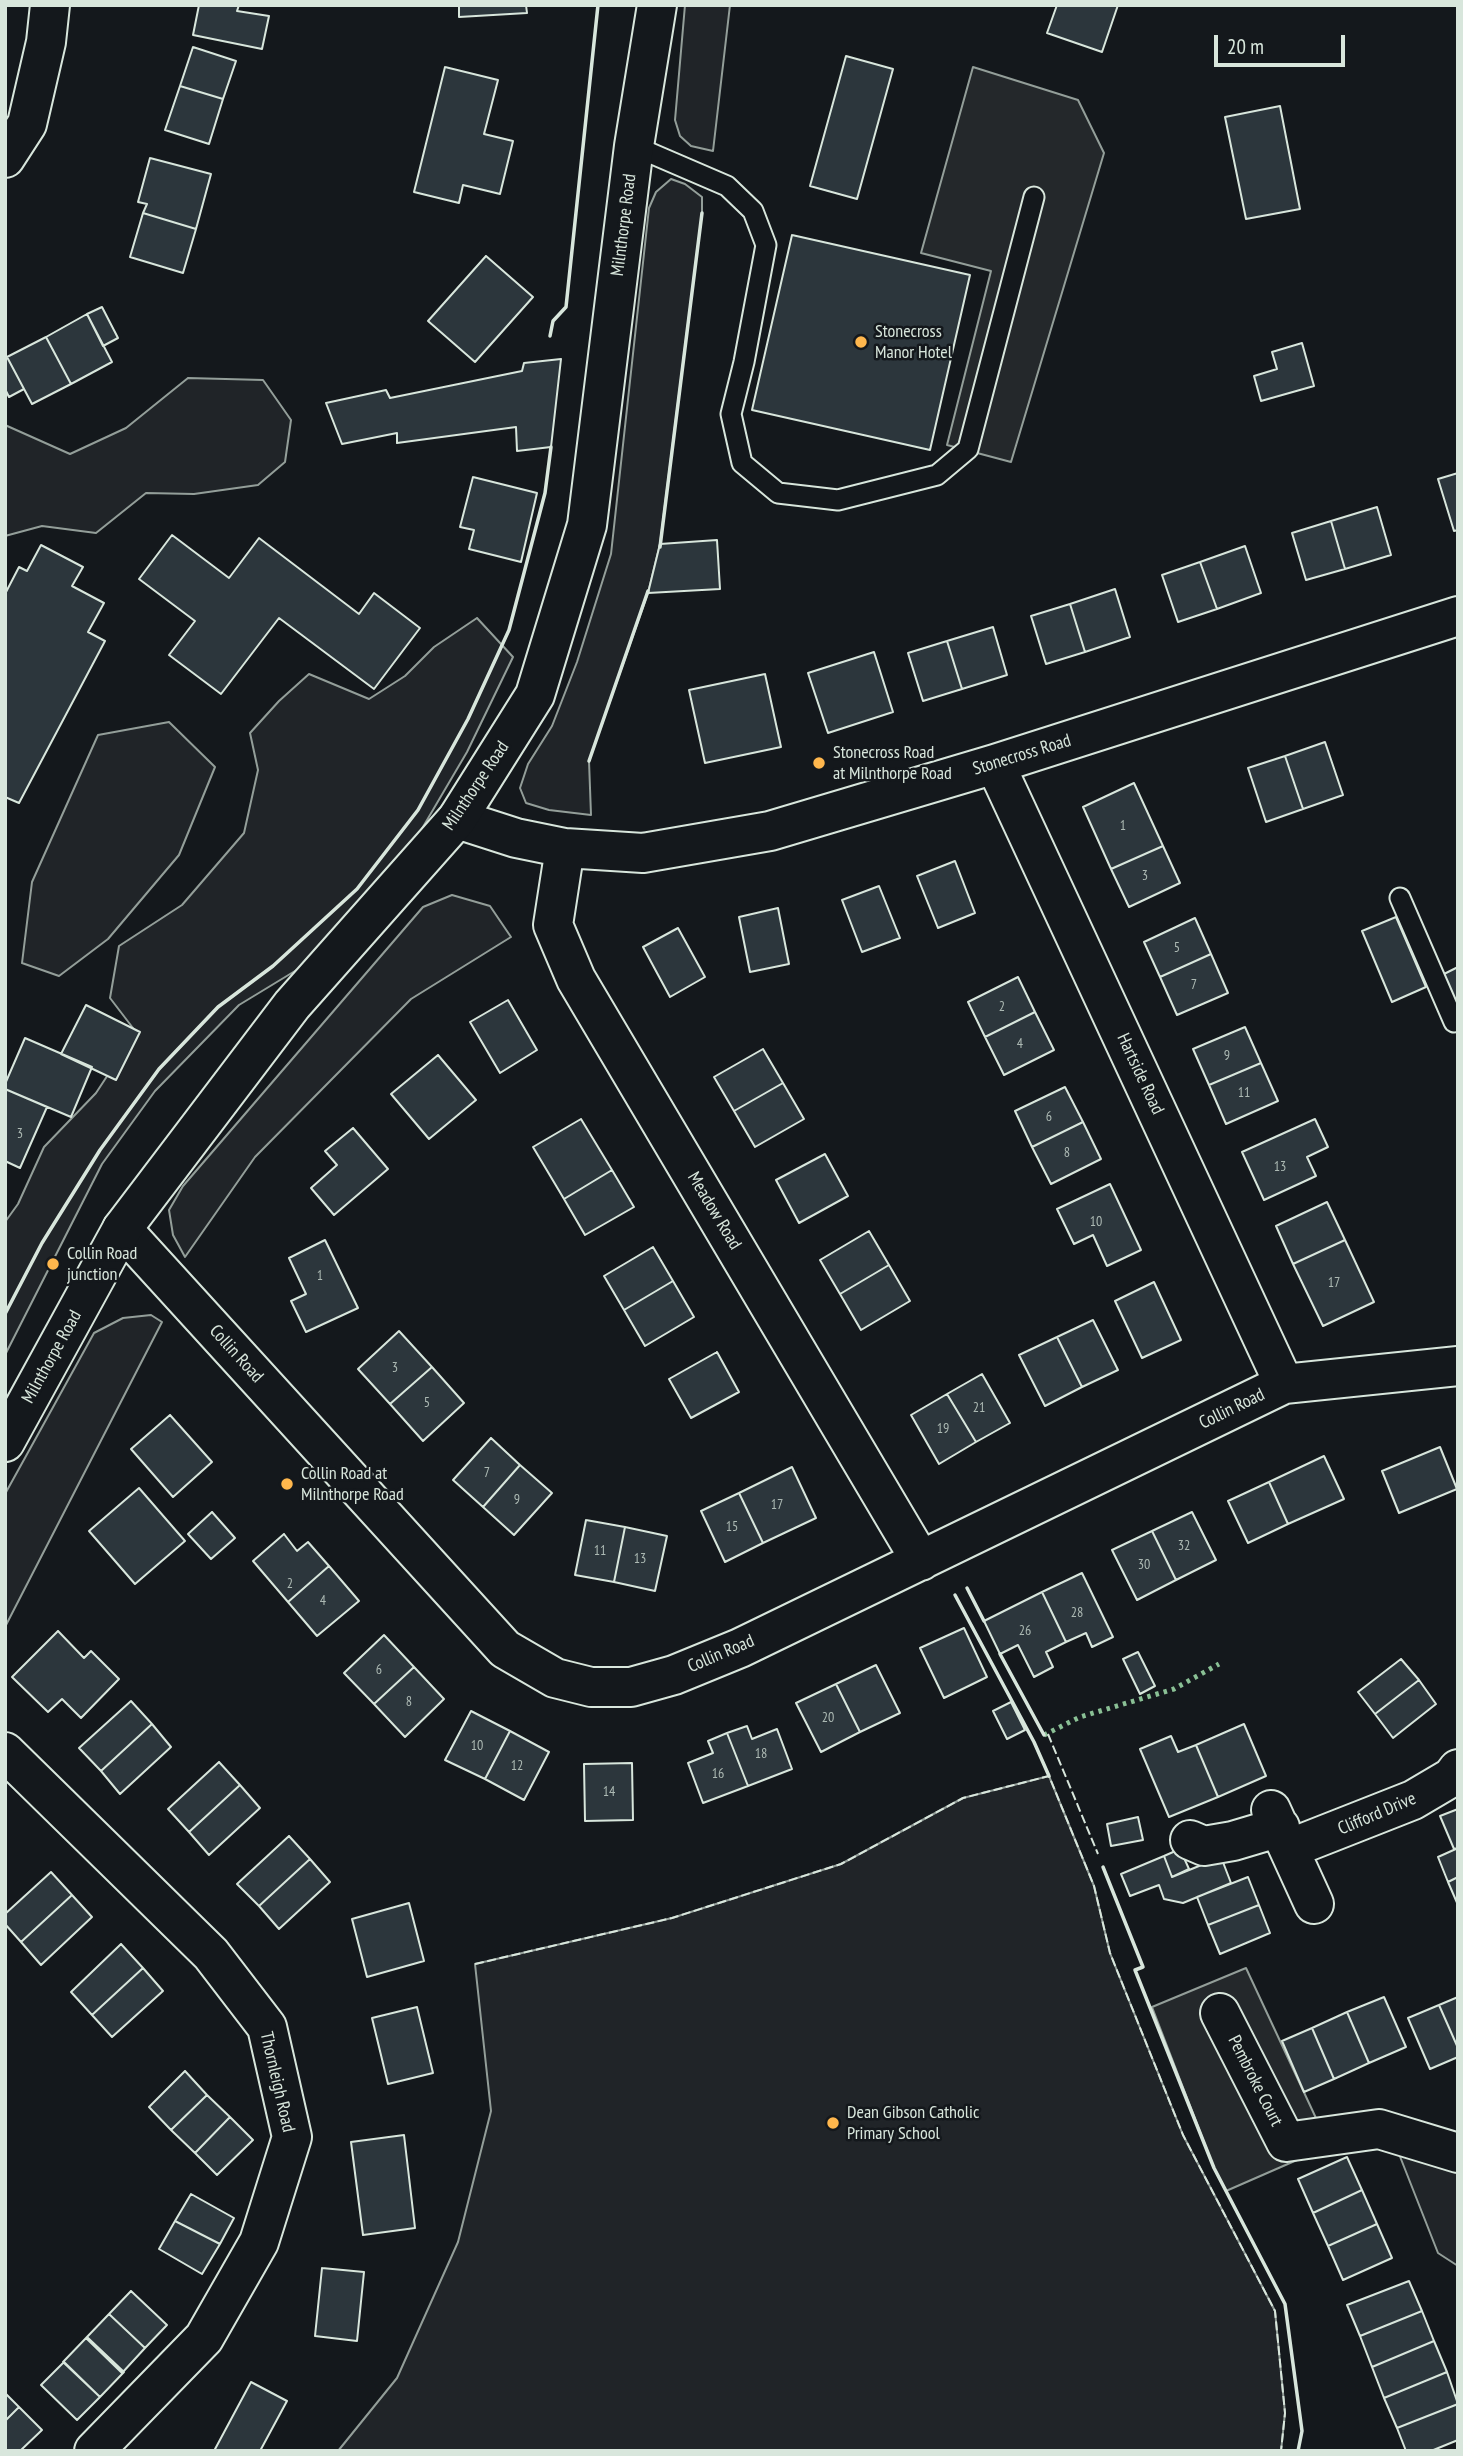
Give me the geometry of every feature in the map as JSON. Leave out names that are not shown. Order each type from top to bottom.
[{"type":"main road","points":[[5,159],[27,124],[46,42],[50,5]]},
{"type":"main road","name":"Milnthorpe Road","points":[[5,1442],[122,1229],[292,1005],[457,820],[535,695],[587,525],[634,146],[657,5]]},
{"type":"main road","name":"Stonecross Road","points":[[457,820],[516,838],[565,848],[643,853],[770,831],[995,764],[1458,616]]},
{"type":"main road","name":"Hartside Road","points":[[995,764],[1284,1384]]},
{"type":"main road","name":"Meadow Road","points":[[565,848],[553,925],[576,979],[921,1561]]},
{"type":"main road","name":"Collin Road","points":[[122,1229],[505,1649],[555,1678],[591,1687],[631,1687],[674,1675],[740,1647],[1284,1384],[1458,1366]]},
{"type":"main road","name":"Thornleigh Road","points":[[5,1752],[211,1954],[267,2027],[292,2137],[260,2242],[204,2339],[94,2451]]},
{"type":"main road","name":"Clifford Drive","points":[[1190,1840],[1204,1846],[1233,1842],[1281,1828],[1413,1800],[1452,1777],[1458,1769]]},
{"type":"main road","points":[[1281,1828],[1314,1904]]},
{"type":"main road","name":"Pembroke Court","points":[[1220,2013],[1286,2142],[1379,2129],[1458,2153]]},
{"type":"lane","points":[[634,146],[727,186],[753,211],[766,246],[744,362],[731,414],[742,463],[778,493],[838,500],[937,475],[968,449],[1034,197]]},
{"type":"lane","points":[[1400,898],[1454,1022],[1458,1020]]},
{"type":"shaded area","points":[[685,5],[730,5],[713,151],[691,146],[680,136],[675,120]]},
{"type":"shaded area","points":[[973,67],[1078,100],[1104,153],[1011,462],[947,445],[991,271],[921,253]]},
{"type":"shaded area","points":[[671,179],[685,184],[702,197],[702,213],[660,544],[648,593],[589,761],[591,815],[549,810],[526,803],[520,788],[528,764],[552,726],[577,662],[611,554],[649,208],[656,192]]},
{"type":"shaded area","points":[[188,378],[263,380],[291,420],[285,462],[258,485],[194,494],[146,493],[96,533],[42,526],[5,536],[5,425],[70,454],[126,428]]},
{"type":"shaded area","points":[[477,618],[513,657],[467,752],[410,849],[323,954],[239,1005],[155,1091],[102,1164],[5,1355],[5,1222],[18,1204],[44,1147],[96,1093],[136,1032],[110,998],[119,946],[182,905],[244,833],[258,770],[250,733],[279,701],[309,674],[369,699],[405,676],[434,647]]},
{"type":"shaded area","points":[[169,722],[215,767],[179,855],[108,939],[59,976],[22,963],[32,882],[98,735]]},
{"type":"shaded area","points":[[452,895],[490,906],[511,937],[411,999],[255,1157],[185,1257],[173,1235],[169,1210],[183,1186],[423,907]]},
{"type":"shaded area","points":[[151,1315],[162,1322],[5,1627],[5,1494],[94,1333],[123,1318]]},
{"type":"shaded area","name":"Dean Gibson Catholic Primary School","points":[[1049,1776],[1094,1886],[1110,1953],[1183,2135],[1275,2311],[1285,2413],[1281,2451],[338,2451],[397,2378],[458,2242],[491,2111],[475,1964],[672,1918],[841,1864],[963,1798]]},
{"type":"shaded area","points":[[1246,1968],[1329,2146],[1226,2191],[1214,2168],[1152,2007]]},
{"type":"shaded area","points":[[1399,2154],[1458,2170],[1458,2266],[1438,2253]]},
{"type":"building","points":[[199,5],[239,5],[237,11],[269,16],[262,49],[193,35]]},
{"type":"building","points":[[459,5],[526,5],[527,13],[459,17]]},
{"type":"building","points":[[1057,5],[1118,5],[1102,52],[1047,33]]},
{"type":"building","points":[[193,47],[236,61],[223,99],[180,86]]},
{"type":"building","points":[[846,56],[893,69],[857,199],[810,186]]},
{"type":"building","points":[[445,67],[498,80],[484,134],[513,141],[500,194],[463,185],[459,203],[414,192]]},
{"type":"building","points":[[180,86],[223,99],[209,144],[165,130]]},
{"type":"building","points":[[1280,106],[1300,209],[1246,219],[1225,117]]},
{"type":"building","points":[[150,158],[211,174],[196,229],[143,213],[147,204],[138,202]]},
{"type":"building","points":[[143,213],[196,229],[183,273],[130,257]]},
{"type":"building","name":"Stonecross Manor Hotel","points":[[792,235],[970,275],[930,450],[752,410]]},
{"type":"building","points":[[486,256],[533,297],[475,362],[428,321]]},
{"type":"building","points":[[102,307],[118,338],[103,346],[87,314]]},
{"type":"building","points":[[87,314],[112,362],[71,384],[46,337]]},
{"type":"building","points":[[46,337],[71,384],[32,404],[7,357]]},
{"type":"building","points":[[1302,343],[1314,386],[1261,401],[1254,376],[1277,369],[1272,352]]},
{"type":"building","points":[[7,357],[24,389],[9,397],[5,389]]},
{"type":"building","points":[[561,359],[551,447],[517,451],[516,427],[397,443],[397,433],[342,444],[326,403],[386,390],[390,398],[522,371],[524,363]]},
{"type":"building","points":[[1458,473],[1458,530],[1454,531],[1438,479]]},
{"type":"building","points":[[473,477],[537,493],[521,562],[469,549],[474,530],[460,527]]},
{"type":"building","points":[[1377,507],[1391,555],[1345,569],[1331,521]]},
{"type":"building","points":[[1331,521],[1345,569],[1306,580],[1292,533]]},
{"type":"building","points":[[172,535],[229,578],[259,538],[359,614],[374,593],[420,628],[374,689],[279,618],[221,694],[169,655],[195,621],[139,579]]},
{"type":"building","points":[[717,540],[720,589],[648,593],[660,544]]},
{"type":"building","points":[[41,545],[83,567],[72,586],[104,603],[88,632],[105,641],[19,803],[5,797],[5,594],[19,567],[27,571]]},
{"type":"building","points":[[1245,546],[1261,593],[1217,609],[1200,562]]},
{"type":"building","points":[[1200,562],[1217,609],[1178,622],[1162,575]]},
{"type":"building","points":[[1115,589],[1130,637],[1085,652],[1070,604]]},
{"type":"building","points":[[1070,604],[1085,652],[1046,664],[1031,616]]},
{"type":"building","points":[[993,627],[1007,675],[962,689],[947,641]]},
{"type":"building","points":[[947,641],[962,689],[923,701],[908,653]]},
{"type":"building","points":[[874,652],[893,712],[828,733],[808,673]]},
{"type":"building","points":[[765,674],[781,747],[705,763],[689,690]]},
{"type":"building","points":[[1325,742],[1343,795],[1303,809],[1285,756]]},
{"type":"building","points":[[1285,756],[1303,809],[1266,822],[1248,768]]},
{"type":"building","points":[[1134,783],[1163,846],[1111,869],[1083,807]]},
{"type":"building","points":[[1163,846],[1180,883],[1129,907],[1111,869]]},
{"type":"building","points":[[955,861],[975,913],[938,928],[917,876]]},
{"type":"building","points":[[879,886],[900,938],[862,952],[842,900]]},
{"type":"building","points":[[778,908],[789,964],[750,972],[739,917]]},
{"type":"building","points":[[1396,917],[1426,987],[1392,1002],[1362,931]]},
{"type":"building","points":[[1195,918],[1211,954],[1160,977],[1144,942]]},
{"type":"building","points":[[678,928],[705,977],[670,997],[643,947]]},
{"type":"building","points":[[1211,954],[1228,993],[1177,1015],[1160,977]]},
{"type":"building","points":[[1458,967],[1458,1007],[1442,975]]},
{"type":"building","points":[[1018,977],[1035,1012],[985,1037],[968,1002]]},
{"type":"building","points":[[508,1000],[537,1050],[500,1073],[470,1022]]},
{"type":"building","points":[[86,1005],[140,1032],[116,1080],[61,1054]]},
{"type":"building","points":[[1035,1012],[1054,1050],[1004,1075],[985,1037]]},
{"type":"building","points":[[1245,1027],[1261,1063],[1209,1085],[1193,1049]]},
{"type":"building","points":[[25,1038],[92,1067],[71,1117],[5,1089]]},
{"type":"building","points":[[763,1049],[783,1083],[734,1111],[714,1077]]},
{"type":"building","points":[[438,1055],[476,1100],[429,1139],[391,1094]]},
{"type":"building","points":[[1261,1063],[1278,1101],[1226,1124],[1209,1085]]},
{"type":"building","points":[[783,1083],[804,1119],[755,1147],[734,1111]]},
{"type":"building","points":[[1065,1087],[1083,1122],[1032,1147],[1015,1111]]},
{"type":"building","points":[[5,1089],[47,1107],[20,1168],[5,1161]]},
{"type":"building","points":[[581,1119],[612,1170],[564,1199],[533,1147]]},
{"type":"building","points":[[1315,1119],[1328,1147],[1307,1157],[1316,1176],[1264,1200],[1242,1152]]},
{"type":"building","points":[[1083,1122],[1101,1159],[1051,1184],[1032,1147]]},
{"type":"building","points":[[353,1128],[388,1169],[334,1215],[311,1188],[337,1165],[325,1151]]},
{"type":"building","points":[[825,1154],[848,1196],[799,1223],[776,1180]]},
{"type":"building","points":[[612,1170],[634,1207],[585,1235],[564,1199]]},
{"type":"building","points":[[1110,1184],[1141,1250],[1107,1266],[1093,1235],[1074,1244],[1057,1209]]},
{"type":"building","points":[[1327,1202],[1345,1240],[1293,1264],[1276,1226]]},
{"type":"building","points":[[869,1231],[889,1265],[840,1294],[820,1260]]},
{"type":"building","points":[[325,1240],[358,1308],[306,1332],[291,1301],[306,1294],[289,1258]]},
{"type":"building","points":[[1345,1240],[1374,1302],[1323,1326],[1293,1264]]},
{"type":"building","points":[[653,1247],[673,1281],[624,1310],[604,1276]]},
{"type":"building","points":[[889,1265],[910,1301],[861,1330],[840,1294]]},
{"type":"building","points":[[673,1281],[694,1317],[645,1346],[624,1310]]},
{"type":"building","points":[[1154,1282],[1181,1340],[1142,1358],[1115,1301]]},
{"type":"building","points":[[1093,1320],[1118,1370],[1082,1387],[1057,1337]]},
{"type":"building","points":[[399,1331],[432,1367],[390,1404],[358,1369]]},
{"type":"building","points":[[1057,1337],[1082,1387],[1045,1406],[1019,1355]]},
{"type":"building","points":[[717,1352],[739,1392],[691,1418],[669,1379]]},
{"type":"building","points":[[432,1367],[464,1403],[423,1441],[390,1404]]},
{"type":"building","points":[[982,1374],[1010,1423],[976,1442],[947,1394]]},
{"type":"building","points":[[947,1394],[976,1442],[939,1464],[911,1415]]},
{"type":"building","points":[[170,1415],[212,1462],[173,1497],[131,1449]]},
{"type":"building","points":[[491,1438],[520,1465],[483,1507],[453,1480]]},
{"type":"building","points":[[1440,1447],[1457,1489],[1399,1513],[1382,1471]]},
{"type":"building","points":[[1324,1456],[1344,1499],[1288,1524],[1269,1482]]},
{"type":"building","points":[[520,1465],[552,1493],[514,1535],[483,1507]]},
{"type":"building","points":[[792,1467],[816,1518],[763,1543],[739,1493]]},
{"type":"building","points":[[1269,1482],[1288,1524],[1248,1543],[1228,1501]]},
{"type":"building","points":[[139,1488],[185,1541],[135,1584],[89,1531]]},
{"type":"building","points":[[739,1493],[763,1543],[725,1562],[701,1511]]},
{"type":"building","points":[[212,1512],[235,1538],[211,1559],[188,1534]]},
{"type":"building","points":[[1192,1512],[1216,1560],[1176,1580],[1152,1531]]},
{"type":"building","points":[[586,1520],[625,1527],[614,1582],[575,1575]]},
{"type":"building","points":[[625,1527],[667,1536],[655,1591],[614,1582]]},
{"type":"building","points":[[1152,1531],[1176,1580],[1137,1600],[1112,1550]]},
{"type":"building","points":[[284,1534],[297,1551],[308,1542],[329,1566],[288,1602],[253,1561]]},
{"type":"building","points":[[329,1566],[359,1601],[317,1636],[288,1602]]},
{"type":"building","points":[[1082,1573],[1113,1637],[1092,1647],[1086,1633],[1066,1642],[1042,1592]]},
{"type":"building","points":[[1042,1592],[1066,1642],[1046,1652],[1053,1667],[1034,1677],[1018,1645],[1000,1654],[984,1621]]},
{"type":"building","points":[[964,1628],[987,1677],[944,1698],[920,1648]]},
{"type":"building","points":[[58,1631],[84,1658],[91,1651],[119,1679],[81,1718],[62,1699],[48,1712],[12,1677]]},
{"type":"building","points":[[384,1635],[414,1667],[374,1704],[344,1673]]},
{"type":"building","points":[[1138,1652],[1155,1686],[1140,1694],[1123,1659]]},
{"type":"building","points":[[1401,1659],[1419,1680],[1375,1714],[1358,1692]]},
{"type":"building","points":[[876,1665],[900,1713],[860,1732],[836,1684]]},
{"type":"building","points":[[414,1667],[444,1699],[405,1737],[374,1704]]},
{"type":"building","points":[[1419,1680],[1436,1704],[1393,1738],[1375,1714]]},
{"type":"building","points":[[836,1684],[860,1732],[821,1752],[796,1703]]},
{"type":"building","points":[[131,1701],[152,1724],[101,1771],[79,1748]]},
{"type":"building","points":[[1011,1702],[1025,1730],[1007,1739],[993,1711]]},
{"type":"building","points":[[471,1711],[510,1731],[485,1779],[445,1760]]},
{"type":"building","points":[[152,1724],[171,1747],[120,1794],[101,1771]]},
{"type":"building","points":[[1244,1724],[1266,1776],[1218,1797],[1196,1745]]},
{"type":"building","points":[[747,1726],[752,1739],[777,1729],[792,1769],[748,1786],[727,1733]]},
{"type":"building","points":[[510,1731],[549,1752],[524,1800],[485,1779]]},
{"type":"building","points":[[727,1733],[748,1786],[703,1803],[688,1763],[713,1753],[708,1741]]},
{"type":"building","points":[[1171,1736],[1178,1752],[1196,1745],[1218,1797],[1169,1817],[1140,1749]]},
{"type":"building","points":[[219,1762],[240,1785],[189,1832],[168,1809]]},
{"type":"building","points":[[632,1763],[633,1820],[585,1821],[584,1764]]},
{"type":"building","points":[[240,1785],[260,1808],[209,1855],[189,1832]]},
{"type":"building","points":[[1458,1809],[1458,1848],[1454,1849],[1440,1816]]},
{"type":"building","points":[[1138,1817],[1143,1840],[1111,1846],[1107,1824]]},
{"type":"building","points":[[289,1836],[310,1859],[259,1906],[237,1884]]},
{"type":"building","points":[[1458,1848],[1458,1877],[1448,1882],[1438,1857]]},
{"type":"building","points":[[1180,1849],[1189,1869],[1172,1877],[1164,1856]]},
{"type":"building","points":[[1164,1856],[1172,1877],[1221,1857],[1231,1883],[1183,1903],[1164,1899],[1159,1885],[1130,1896],[1121,1874]]},
{"type":"building","points":[[310,1859],[330,1882],[279,1929],[259,1906]]},
{"type":"building","points":[[51,1872],[72,1895],[21,1942],[5,1924],[5,1914]]},
{"type":"building","points":[[1248,1877],[1259,1905],[1208,1925],[1197,1897]]},
{"type":"building","points":[[1458,1877],[1458,1905],[1448,1882]]},
{"type":"building","points":[[72,1895],[92,1917],[41,1965],[21,1942]]},
{"type":"building","points":[[409,1903],[424,1961],[367,1977],[352,1919]]},
{"type":"building","points":[[1259,1905],[1270,1933],[1220,1954],[1208,1925]]},
{"type":"building","points":[[121,1944],[143,1968],[92,2015],[71,1992]]},
{"type":"building","points":[[143,1968],[163,1991],[112,2037],[92,2015]]},
{"type":"building","points":[[1384,1997],[1406,2047],[1369,2063],[1347,2012]]},
{"type":"building","points":[[1458,1997],[1458,2048],[1439,2005]]},
{"type":"building","points":[[1439,2005],[1458,2048],[1458,2057],[1430,2069],[1408,2018]]},
{"type":"building","points":[[417,2007],[433,2073],[388,2084],[372,2018]]},
{"type":"building","points":[[1347,2012],[1369,2063],[1334,2079],[1312,2028]]},
{"type":"building","points":[[1312,2028],[1334,2079],[1304,2092],[1282,2041]]},
{"type":"building","points":[[185,2071],[207,2095],[171,2130],[149,2107]]},
{"type":"building","points":[[207,2095],[230,2117],[195,2153],[171,2130]]},
{"type":"building","points":[[230,2117],[253,2140],[217,2175],[195,2153]]},
{"type":"building","points":[[404,2135],[415,2228],[363,2235],[351,2142]]},
{"type":"building","points":[[1347,2157],[1362,2190],[1313,2213],[1298,2179]]},
{"type":"building","points":[[1362,2190],[1377,2224],[1328,2246],[1313,2213]]},
{"type":"building","points":[[191,2194],[234,2218],[220,2244],[175,2221]]},
{"type":"building","points":[[175,2221],[220,2244],[202,2274],[159,2249]]},
{"type":"building","points":[[1377,2224],[1392,2258],[1343,2280],[1328,2246]]},
{"type":"building","points":[[322,2268],[364,2272],[357,2341],[315,2336]]},
{"type":"building","points":[[1409,2281],[1422,2311],[1360,2336],[1347,2305]]},
{"type":"building","points":[[131,2291],[167,2325],[145,2348],[109,2314]]},
{"type":"building","points":[[1422,2311],[1434,2341],[1372,2367],[1360,2336]]},
{"type":"building","points":[[109,2314],[145,2348],[122,2373],[86,2338]]},
{"type":"building","points":[[87,2337],[124,2372],[100,2397],[63,2362]]},
{"type":"building","points":[[1434,2341],[1447,2372],[1384,2398],[1372,2367]]},
{"type":"building","points":[[64,2362],[100,2397],[77,2420],[41,2385]]},
{"type":"building","points":[[1447,2372],[1458,2404],[1397,2428],[1384,2398]]},
{"type":"building","points":[[251,2382],[287,2401],[260,2451],[214,2451]]},
{"type":"building","points":[[5,2393],[19,2407],[5,2421]]},
{"type":"building","points":[[1458,2404],[1458,2440],[1431,2451],[1406,2451],[1397,2428]]},
{"type":"building","points":[[19,2407],[42,2430],[20,2451],[5,2451],[5,2421]]},
{"type":"hedge","points":[[1044,1735],[1080,1717],[1174,1689],[1219,1664]]},
{"type":"fence","points":[[1048,1734],[1098,1854]]},
{"type":"fence","points":[[475,1964],[672,1918],[841,1864],[963,1798],[1049,1776],[1094,1886],[1110,1953],[1183,2135],[1275,2311],[1285,2413],[1281,2451]]},
{"type":"wall","points":[[550,336],[553,321],[566,307],[598,5]]},
{"type":"wall","points":[[660,547],[702,213]]},
{"type":"wall","points":[[5,1314],[42,1243],[100,1150],[159,1069],[218,1007],[273,966],[357,889],[418,810],[468,719],[509,630],[545,493],[551,447]]},
{"type":"wall","points":[[589,761],[648,591]]},
{"type":"wall","points":[[967,1588],[984,1621]]},
{"type":"wall","points":[[955,1595],[1034,1742],[1049,1776]]},
{"type":"wall","points":[[1000,1654],[1044,1735]]},
{"type":"wall","points":[[1103,1867],[1143,1967],[1135,1970],[1214,2168],[1285,2304],[1302,2431],[1298,2451]]},
{"type":"place","name":"Stonecross Manor Hotel","points":[[861,342]]},
{"type":"place","name":"Stonecross Road at Milnthorpe Road","points":[[819,763]]},
{"type":"place","name":"Collin Road junction","points":[[53,1264]]},
{"type":"place","name":"Collin Road at Milnthorpe Road","points":[[287,1484]]},
{"type":"place","name":"Dean Gibson Catholic Primary School","points":[[833,2123]]}]
